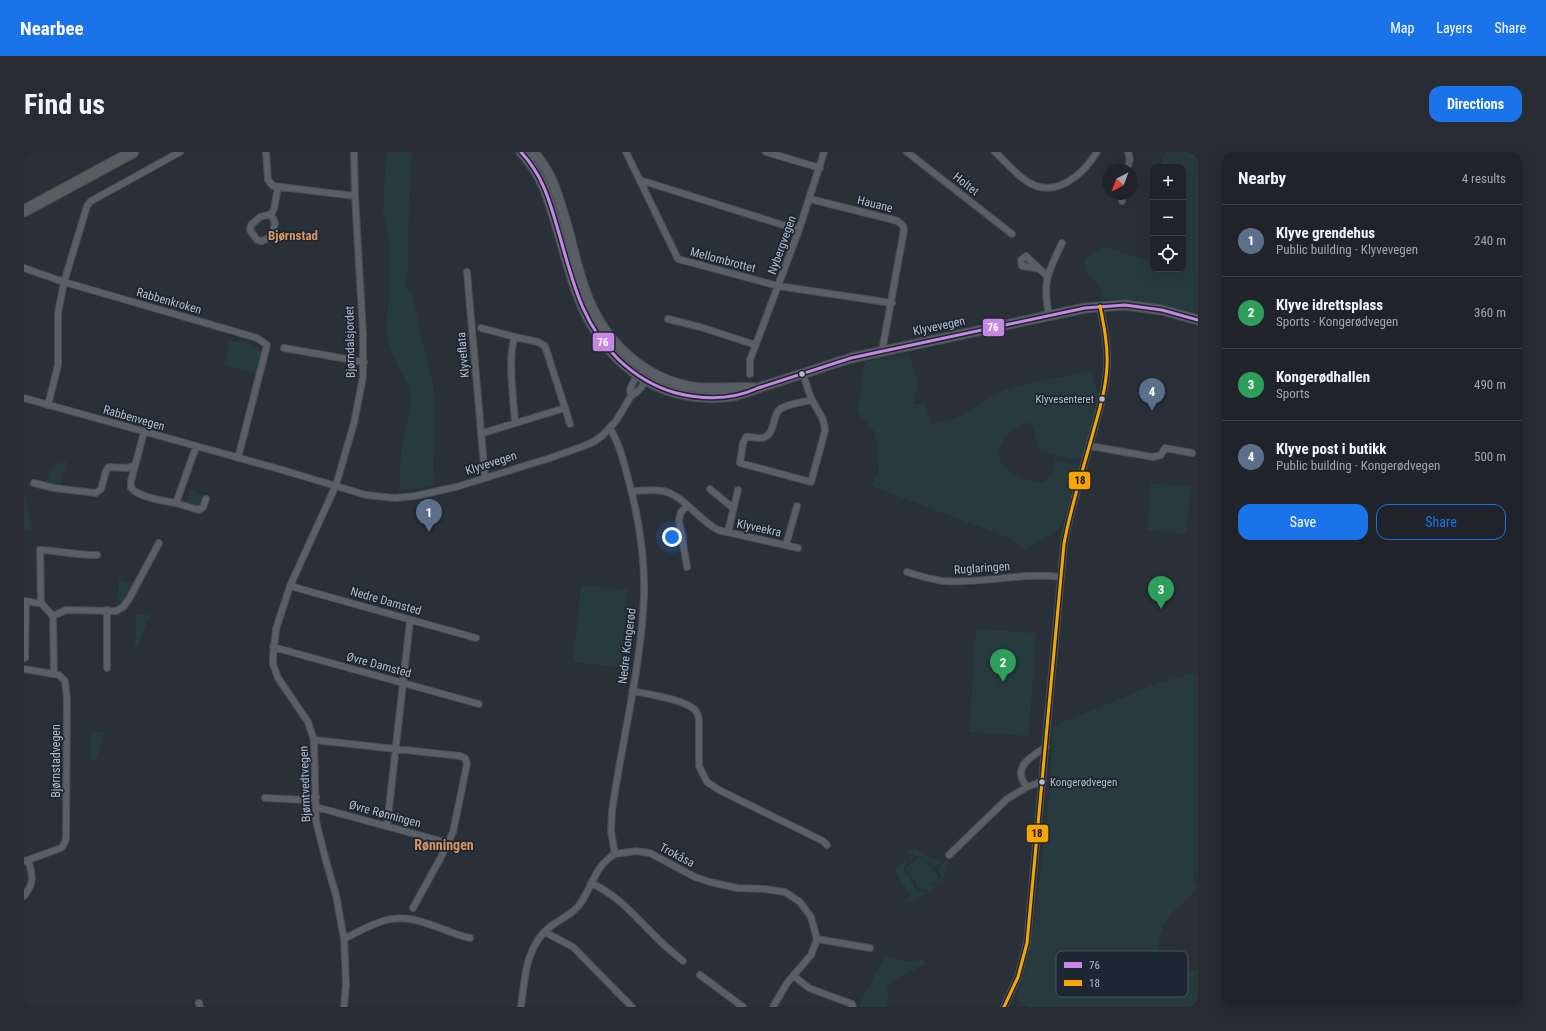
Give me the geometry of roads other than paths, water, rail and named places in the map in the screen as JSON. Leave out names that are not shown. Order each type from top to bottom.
[{"type":"highway","points":[[24,211],[132,152]]},
{"type":"main road","name":"Klyvevegen","points":[[520,152],[533,166],[545,187],[570,274],[585,315],[594,331],[626,367],[646,380],[672,392],[703,398],[725,398],[746,394],[758,388],[835,362],[1049,315],[1100,306],[1136,306],[1162,310],[1198,320]]},
{"type":"main road","name":"Klyvevegen","points":[[533,152],[548,172],[555,188],[583,286],[593,311],[620,348],[647,370],[676,383],[710,388],[758,388]]},
{"type":"street","points":[[48,405],[58,365],[58,318],[64,282],[87,206],[91,201],[180,152]]},
{"type":"street","points":[[266,152],[268,180],[274,186],[355,196]]},
{"type":"street","name":"Bjørndalsjordet","points":[[336,485],[358,405],[364,362],[354,152]]},
{"type":"street","name":"Mellombrottet","points":[[626,152],[678,259],[778,286]]},
{"type":"street","points":[[766,152],[820,168]]},
{"type":"street","name":"Nybergvegen","points":[[750,374],[750,360],[799,230],[824,152]]},
{"type":"street","name":"Holtet","points":[[907,152],[1012,234]]},
{"type":"street","points":[[995,152],[1029,183],[1045,187],[1060,186],[1069,182],[1085,169],[1097,152]]},
{"type":"street","points":[[1128,152],[1130,159],[1129,164]]},
{"type":"street","points":[[640,180],[799,230]]},
{"type":"street","points":[[271,214],[260,217],[251,225],[250,230],[257,240],[262,241],[272,237],[274,232],[274,223],[271,214],[275,204],[278,187]]},
{"type":"street","name":"Hauane","points":[[810,199],[898,221],[903,226],[904,230],[892,303],[882,351]]},
{"type":"street","points":[[1049,315],[1046,296],[1047,276],[1062,243]]},
{"type":"street","name":"Rabbenkroken","points":[[24,268],[64,282],[257,338],[267,345],[238,458]]},
{"type":"street","points":[[1040,269],[1047,276]]},
{"type":"street","name":"Klyveflata","points":[[468,272],[484,477]]},
{"type":"street","points":[[778,286],[892,303]]},
{"type":"street","points":[[1004,1007],[1018,977],[1026,943],[1043,781],[1061,577],[1068,523],[1104,393],[1107,365],[1106,335],[1100,306]]},
{"type":"street","points":[[668,319],[700,326],[756,345]]},
{"type":"street","name":"Klyveflata","points":[[481,328],[538,342],[545,346],[565,408]]},
{"type":"street","points":[[515,337],[512,344],[511,359],[515,423]]},
{"type":"street","points":[[284,348],[364,362]]},
{"type":"street","points":[[637,375],[647,370]]},
{"type":"street","points":[[646,380],[647,370]]},
{"type":"street","points":[[804,373],[811,400],[823,418],[825,424],[825,432],[811,482],[740,463],[743,443],[746,437],[751,436],[762,438],[766,436],[770,432],[778,411],[782,407],[811,400]]},
{"type":"street","name":"Klyvevegen","points":[[631,396],[630,389],[637,375]]},
{"type":"street","name":"Klyvevegen","points":[[336,485],[366,495],[379,497],[399,497],[432,492],[456,487],[584,446],[595,441],[610,428],[631,396],[636,393],[646,380]]},
{"type":"street","name":"Rabbenvegen","points":[[24,398],[336,485]]},
{"type":"street","points":[[481,435],[486,432],[565,408],[570,424]]},
{"type":"street","name":"Nedre Kongerød","points":[[610,428],[617,440],[632,491],[641,537],[644,564],[644,596],[632,691],[678,701],[694,709],[698,713],[699,766],[707,782],[719,790],[823,841],[827,845]]},
{"type":"street","points":[[144,432],[130,486],[133,491],[199,510],[203,507],[206,499]]},
{"type":"street","points":[[1090,446],[1153,457],[1161,454],[1165,448],[1192,453]]},
{"type":"street","points":[[176,503],[196,447]]},
{"type":"street","points":[[34,483],[54,488],[96,493],[101,489],[106,471],[109,467],[128,468],[135,465]]},
{"type":"street","name":"Bjørntvedtvegen","points":[[336,485],[290,586],[281,612],[273,648],[273,664],[278,678],[308,722],[314,740],[317,831],[336,895],[344,939],[346,984],[344,1007]]},
{"type":"street","name":"Klyveekra","points":[[710,489],[733,508]]},
{"type":"street","name":"Klyveekra","points":[[728,532],[738,490]]},
{"type":"street","name":"Klyveekra","points":[[632,491],[662,491],[672,494],[713,527],[728,532],[798,548]]},
{"type":"street","points":[[687,506],[681,512],[679,520],[688,567]]},
{"type":"street","name":"Klyveekra","points":[[786,545],[796,506]]},
{"type":"street","points":[[53,616],[66,610],[120,609],[126,604],[159,543]]},
{"type":"street","points":[[24,669],[54,674],[53,616],[41,603],[40,550],[53,550],[76,555],[97,555]]},
{"type":"street","name":"Ruglaringen","points":[[907,572],[931,579],[955,581],[1024,576],[1061,577]]},
{"type":"street","name":"Nedre Damsted","points":[[290,586],[476,638]]},
{"type":"street","points":[[25,658],[25,601],[37,604],[41,603]]},
{"type":"street","points":[[107,668],[108,610]]},
{"type":"street","points":[[387,826],[410,620]]},
{"type":"street","name":"Øvre Damsted","points":[[273,648],[479,704]]},
{"type":"street","name":"Bjørnstadvegen","points":[[26,860],[60,848],[63,846],[66,839],[67,699],[63,677],[54,674]]},
{"type":"street","points":[[521,1007],[526,968],[535,945],[545,932],[575,910],[583,900],[602,865],[615,854],[611,831],[612,811],[632,691]]},
{"type":"street","points":[[314,740],[460,756],[465,758],[467,764],[455,824],[448,843],[413,908]]},
{"type":"street","points":[[1027,787],[1020,774],[1023,766],[1029,759],[1046,747]]},
{"type":"street","points":[[949,855],[1007,799],[1027,787],[1043,781]]},
{"type":"street","points":[[265,798],[306,800],[316,797]]},
{"type":"street","name":"Øvre Rønningen","points":[[316,807],[448,843]]},
{"type":"street","name":"Trokåsa","points":[[615,854],[629,851],[643,851],[657,856],[695,877],[710,882],[737,888],[765,889],[785,892],[794,897],[806,908],[811,918],[817,938]]},
{"type":"street","points":[[24,896],[32,884],[31,868],[26,860]]},
{"type":"street","points":[[591,883],[615,896],[628,907],[665,946],[683,962]]},
{"type":"street","points":[[344,939],[383,920],[400,918],[421,921],[470,938]]},
{"type":"street","points":[[545,932],[573,947],[632,1007]]},
{"type":"street","points":[[772,1007],[781,992],[811,955],[817,938],[870,948]]},
{"type":"street","points":[[700,975],[743,1007]]},
{"type":"street","points":[[794,976],[809,988],[852,1004],[853,1007]]},
{"type":"place","name":"Klyvesenteret","points":[[1102,399]]},
{"type":"place","name":"Klyve post i butikk","points":[[1152,411]]},
{"type":"place","name":"Klyve grendehus","points":[[429,532]]},
{"type":"place","name":"Kongerødhallen","points":[[1161,609]]},
{"type":"place","name":"Klyve idrettsplass","points":[[1003,682]]},
{"type":"place","name":"Kongerødvegen","points":[[1042,782]]},
{"type":"district","name":"Bjørnstad","points":[[293,235]]},
{"type":"district","name":"Rønningen","points":[[444,845]]}]
